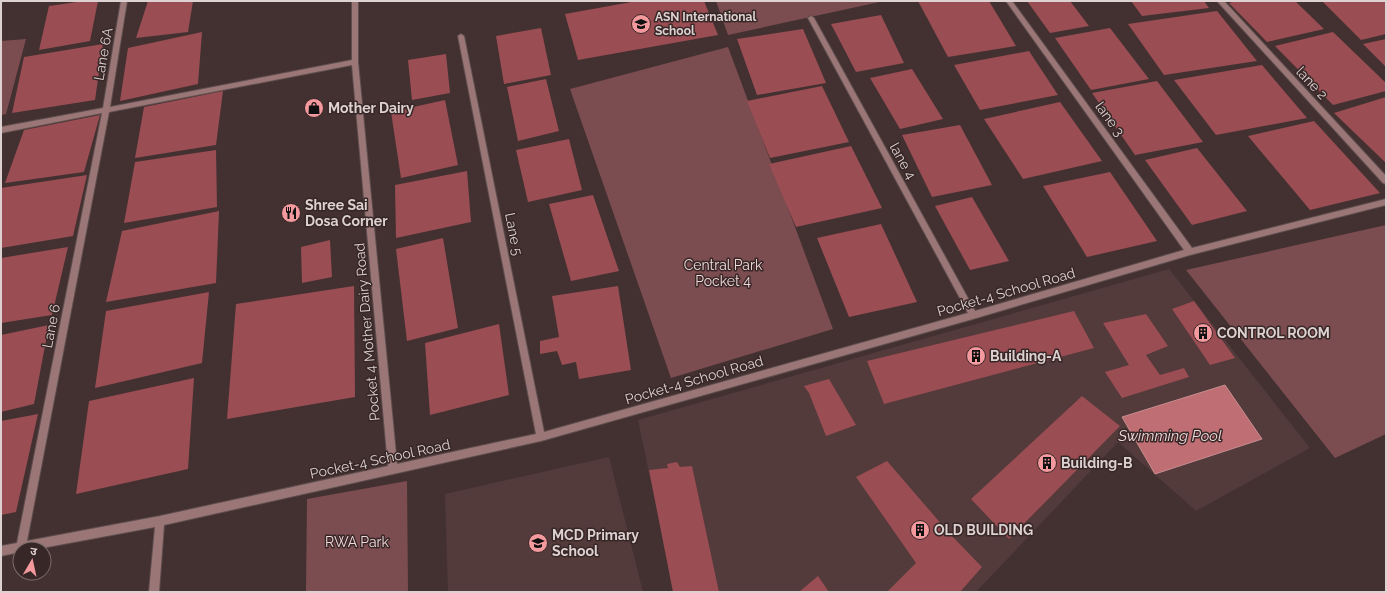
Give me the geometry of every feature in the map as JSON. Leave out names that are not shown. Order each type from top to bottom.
[{"type":"street","name":"Lane 6A","points":[[106,110],[124,1]]},
{"type":"street","name":"Pocket 4 Mother Dairy Road","points":[[355,1],[355,62],[393,469]]},
{"type":"street","name":"lane 3","points":[[1009,1],[1190,252]]},
{"type":"street","name":"lane 2","points":[[1220,1],[1386,181]]},
{"type":"street","name":"lane 4","points":[[811,18],[973,315]]},
{"type":"street","name":"Lane 5","points":[[461,36],[541,436]]},
{"type":"street","points":[[1,130],[355,62]]},
{"type":"street","name":"Lane 6","points":[[22,541],[106,110]]},
{"type":"street","name":"Pocket-4 School Road","points":[[52,541],[160,521],[541,436],[973,315],[1190,252],[1386,202]]},
{"type":"street","points":[[154,592],[160,521]]},
{"type":"street","name":"Pocket-4 School Road","points":[[1,551],[12,549]]},
{"type":"shaded area","points":[[1169,269],[1310,448],[1196,511],[1118,442],[976,592],[674,592],[638,420]]},
{"type":"shaded area","name":"MCD Primary School","points":[[609,457],[643,592],[448,592],[445,494]]},
{"type":"green space","points":[[716,1],[884,1],[728,35]]},
{"type":"green space","points":[[26,39],[6,114],[1,115],[1,41]]},
{"type":"green space","name":"Central Park Pocket 4","points":[[728,47],[833,329],[671,378],[570,89]]},
{"type":"green space","points":[[1386,225],[1386,434],[1335,458],[1186,270]]},
{"type":"green space","name":"RWA Park","points":[[407,481],[408,592],[306,592],[307,499]]},
{"type":"water","name":"Swimming Pool","points":[[1225,385],[1262,439],[1155,474],[1122,417]]},
{"type":"building","points":[[84,1],[98,1],[90,41],[39,50],[49,6]]},
{"type":"building","points":[[148,1],[193,1],[188,32],[136,38]]},
{"type":"building","name":"ASN International School","points":[[637,1],[704,1],[718,35],[578,60],[565,14]]},
{"type":"building","points":[[918,1],[989,1],[1016,46],[948,57]]},
{"type":"building","points":[[1027,1],[1070,1],[1089,26],[1050,33]]},
{"type":"building","points":[[1131,1],[1204,1],[1209,8],[1142,16]]},
{"type":"building","points":[[1236,1],[1295,1],[1324,29],[1267,42],[1229,3]]},
{"type":"building","points":[[1322,1],[1386,1],[1386,34],[1361,40]]},
{"type":"building","points":[[1217,11],[1257,61],[1164,75],[1128,24]]},
{"type":"building","points":[[881,15],[904,63],[856,72],[831,24]]},
{"type":"building","points":[[541,28],[551,75],[504,84],[496,36]]},
{"type":"building","points":[[1110,28],[1149,79],[1091,90],[1055,38]]},
{"type":"building","points":[[803,29],[826,83],[757,95],[737,39]]},
{"type":"building","points":[[202,32],[198,84],[120,101],[128,48]]},
{"type":"building","points":[[1333,32],[1386,83],[1386,91],[1333,105],[1275,46]]},
{"type":"building","points":[[1386,39],[1386,67],[1363,44]]},
{"type":"building","points":[[103,44],[95,100],[12,113],[24,57]]},
{"type":"building","points":[[1029,51],[1058,95],[980,110],[954,65]]},
{"type":"building","points":[[446,54],[450,93],[412,100],[408,60]]},
{"type":"building","points":[[1262,65],[1307,118],[1216,135],[1174,80]]},
{"type":"building","points":[[912,69],[943,119],[900,129],[870,78]]},
{"type":"building","points":[[546,79],[559,131],[518,141],[507,87]]},
{"type":"building","points":[[1157,81],[1203,142],[1135,155],[1092,93]]},
{"type":"building","points":[[822,86],[849,142],[770,158],[747,101]]},
{"type":"building","points":[[223,91],[216,145],[135,158],[144,107]]},
{"type":"building","points":[[1386,97],[1386,163],[1334,113]]},
{"type":"building","points":[[445,100],[458,165],[401,178],[391,112]]},
{"type":"building","points":[[1060,102],[1102,161],[1023,179],[984,119]]},
{"type":"building","points":[[100,115],[84,172],[5,183],[24,130]]},
{"type":"building","points":[[1314,121],[1380,193],[1310,210],[1248,136]]},
{"type":"building","points":[[960,125],[992,185],[932,197],[902,135]]},
{"type":"building","points":[[569,139],[582,190],[528,202],[516,150]]},
{"type":"building","points":[[851,146],[882,208],[796,227],[769,164]]},
{"type":"building","points":[[1197,148],[1247,211],[1192,225],[1145,160]]},
{"type":"building","points":[[216,150],[217,207],[124,223],[135,162]]},
{"type":"building","points":[[467,171],[471,222],[396,238],[395,185]]},
{"type":"building","points":[[1110,172],[1157,241],[1087,257],[1043,186]]},
{"type":"building","points":[[87,175],[73,236],[1,248],[1,188]]},
{"type":"building","points":[[593,195],[619,271],[571,281],[549,204]]},
{"type":"building","points":[[972,197],[1009,261],[970,270],[935,206]]},
{"type":"building","points":[[219,211],[216,283],[106,302],[122,231]]},
{"type":"building","points":[[881,224],[917,302],[849,317],[817,238]]},
{"type":"building","points":[[443,238],[458,328],[407,341],[396,249]]},
{"type":"building","points":[[330,240],[332,277],[302,283],[301,247]]},
{"type":"building","points":[[68,247],[52,315],[1,323],[1,258]]},
{"type":"building","points":[[354,286],[355,397],[227,419],[236,304]]},
{"type":"building","points":[[618,286],[631,370],[579,379],[576,362],[562,365],[557,351],[540,354],[540,341],[559,337],[552,296]]},
{"type":"building","points":[[209,292],[202,363],[95,388],[106,311]]},
{"type":"building","name":"CONTROL ROOM","points":[[1194,301],[1235,358],[1210,365],[1172,309]]},
{"type":"building","name":"Building-A","points":[[1074,311],[1094,348],[884,404],[867,361]]},
{"type":"building","points":[[1146,314],[1168,346],[1146,355],[1160,375],[1184,368],[1189,377],[1122,398],[1105,372],[1129,365],[1103,323]]},
{"type":"building","points":[[499,324],[509,395],[430,415],[425,343]]},
{"type":"building","points":[[49,325],[34,404],[1,412],[1,335]]},
{"type":"building","points":[[194,378],[188,469],[76,494],[89,401]]},
{"type":"building","points":[[829,379],[856,425],[826,436],[809,393],[804,386]]},
{"type":"building","name":"Building-B","points":[[1082,396],[1120,426],[1009,539],[971,499]]},
{"type":"building","points":[[38,414],[16,512],[1,515],[1,421]]},
{"type":"building","name":"OLD BUILDING","points":[[887,461],[950,534],[982,567],[960,592],[887,592],[916,563],[856,477]]},
{"type":"building","points":[[677,462],[680,467],[692,466],[719,592],[673,592],[649,470],[668,468],[667,464]]},
{"type":"building","points":[[818,576],[829,592],[799,592]]},
{"type":"place","name":"ASN International School","points":[[641,24]]},
{"type":"place","name":"Mother Dairy","points":[[314,108]]},
{"type":"place","name":"Shree Sai Dosa Corner","points":[[291,213]]},
{"type":"place","name":"CONTROL ROOM","points":[[1203,333]]},
{"type":"place","name":"Building-A","points":[[976,356]]},
{"type":"place","name":"Building-B","points":[[1047,463]]},
{"type":"place","name":"OLD BUILDING","points":[[920,530]]},
{"type":"place","name":"MCD Primary School","points":[[538,543]]}]
